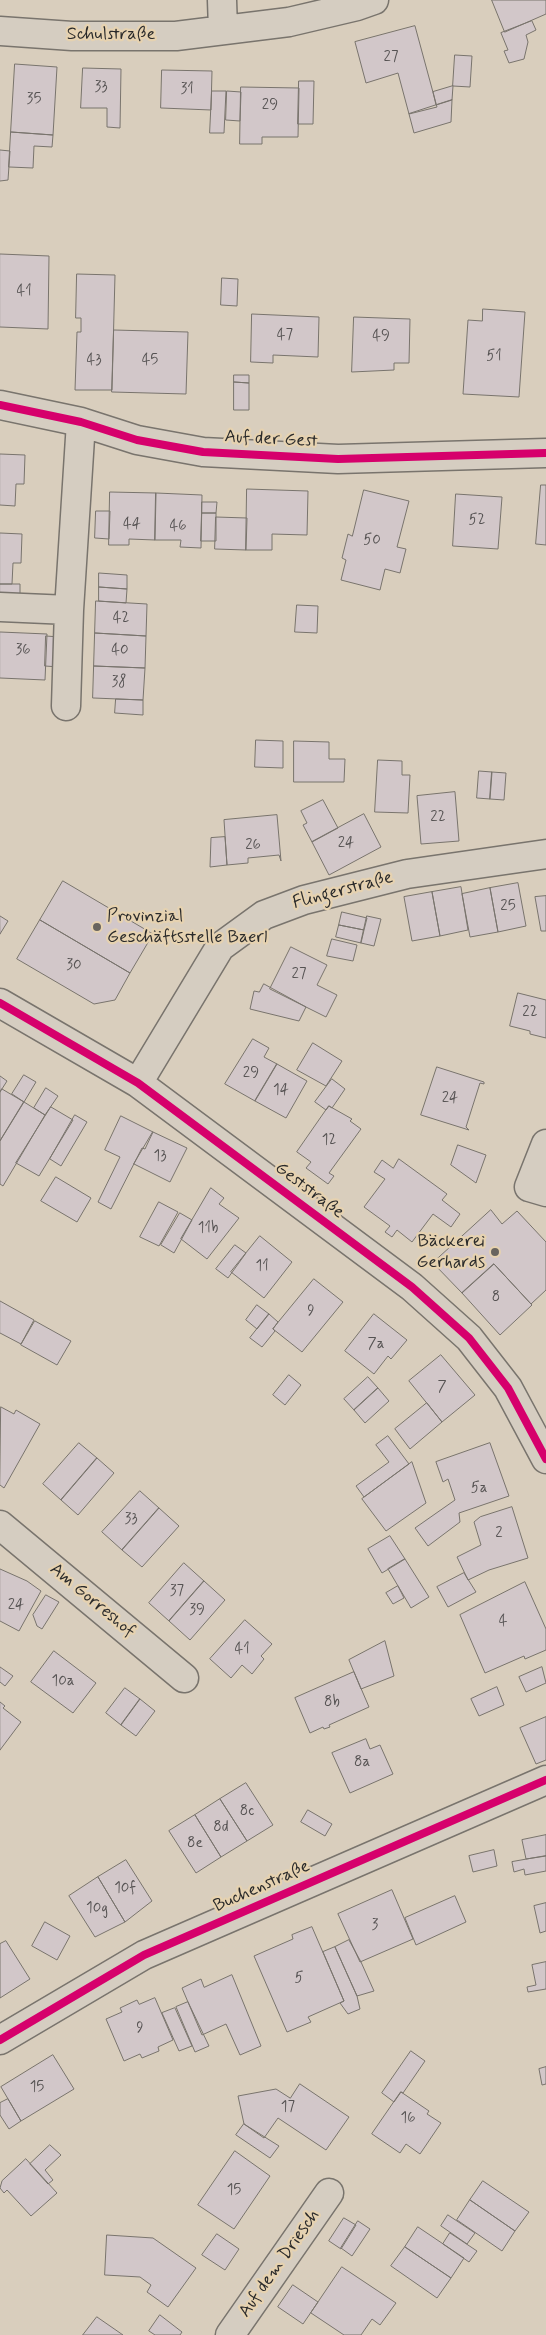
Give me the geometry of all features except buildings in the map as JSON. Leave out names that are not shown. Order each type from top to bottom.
[{"type":"street","points":[[222,0],[223,30]]},
{"type":"street","name":"Schulstraße","points":[[0,31],[72,36],[176,36],[289,22],[357,6],[374,0]]},
{"type":"street","name":"Auf der Gest","points":[[0,405],[81,422],[137,440],[203,452],[338,459],[546,453]]},
{"type":"street","points":[[66,706],[69,610],[81,422]]},
{"type":"street","points":[[0,607],[69,610]]},
{"type":"street","name":"Flingerstraße","points":[[138,1083],[220,947],[264,915],[304,900],[407,874],[546,854]]},
{"type":"street","name":"Geststraße","points":[[0,1003],[138,1083],[412,1287],[469,1338],[508,1388],[546,1459]]},
{"type":"street","points":[[546,1144],[529,1187],[546,1192]]},
{"type":"street","name":"Am Gorreshof","points":[[0,1526],[184,1678]]},
{"type":"street","name":"Buchenstraße","points":[[0,2040],[144,1955],[546,1780]]},
{"type":"street","name":"Auf dem Driesch","points":[[230,2335],[329,2193]]},
{"type":"cycle path","points":[[0,405],[81,422],[137,440],[203,452],[338,459],[546,453]]},
{"type":"cycle path","points":[[0,1003],[138,1083],[412,1287],[469,1338],[508,1388],[546,1459]]},
{"type":"cycle path","points":[[0,2040],[144,1955],[546,1780]]},
{"type":"place","name":"Provinzial Geschäftsstelle Baerl","points":[[97,927]]},
{"type":"place","name":"Bäckerei Gerhards","points":[[495,1252]]}]
